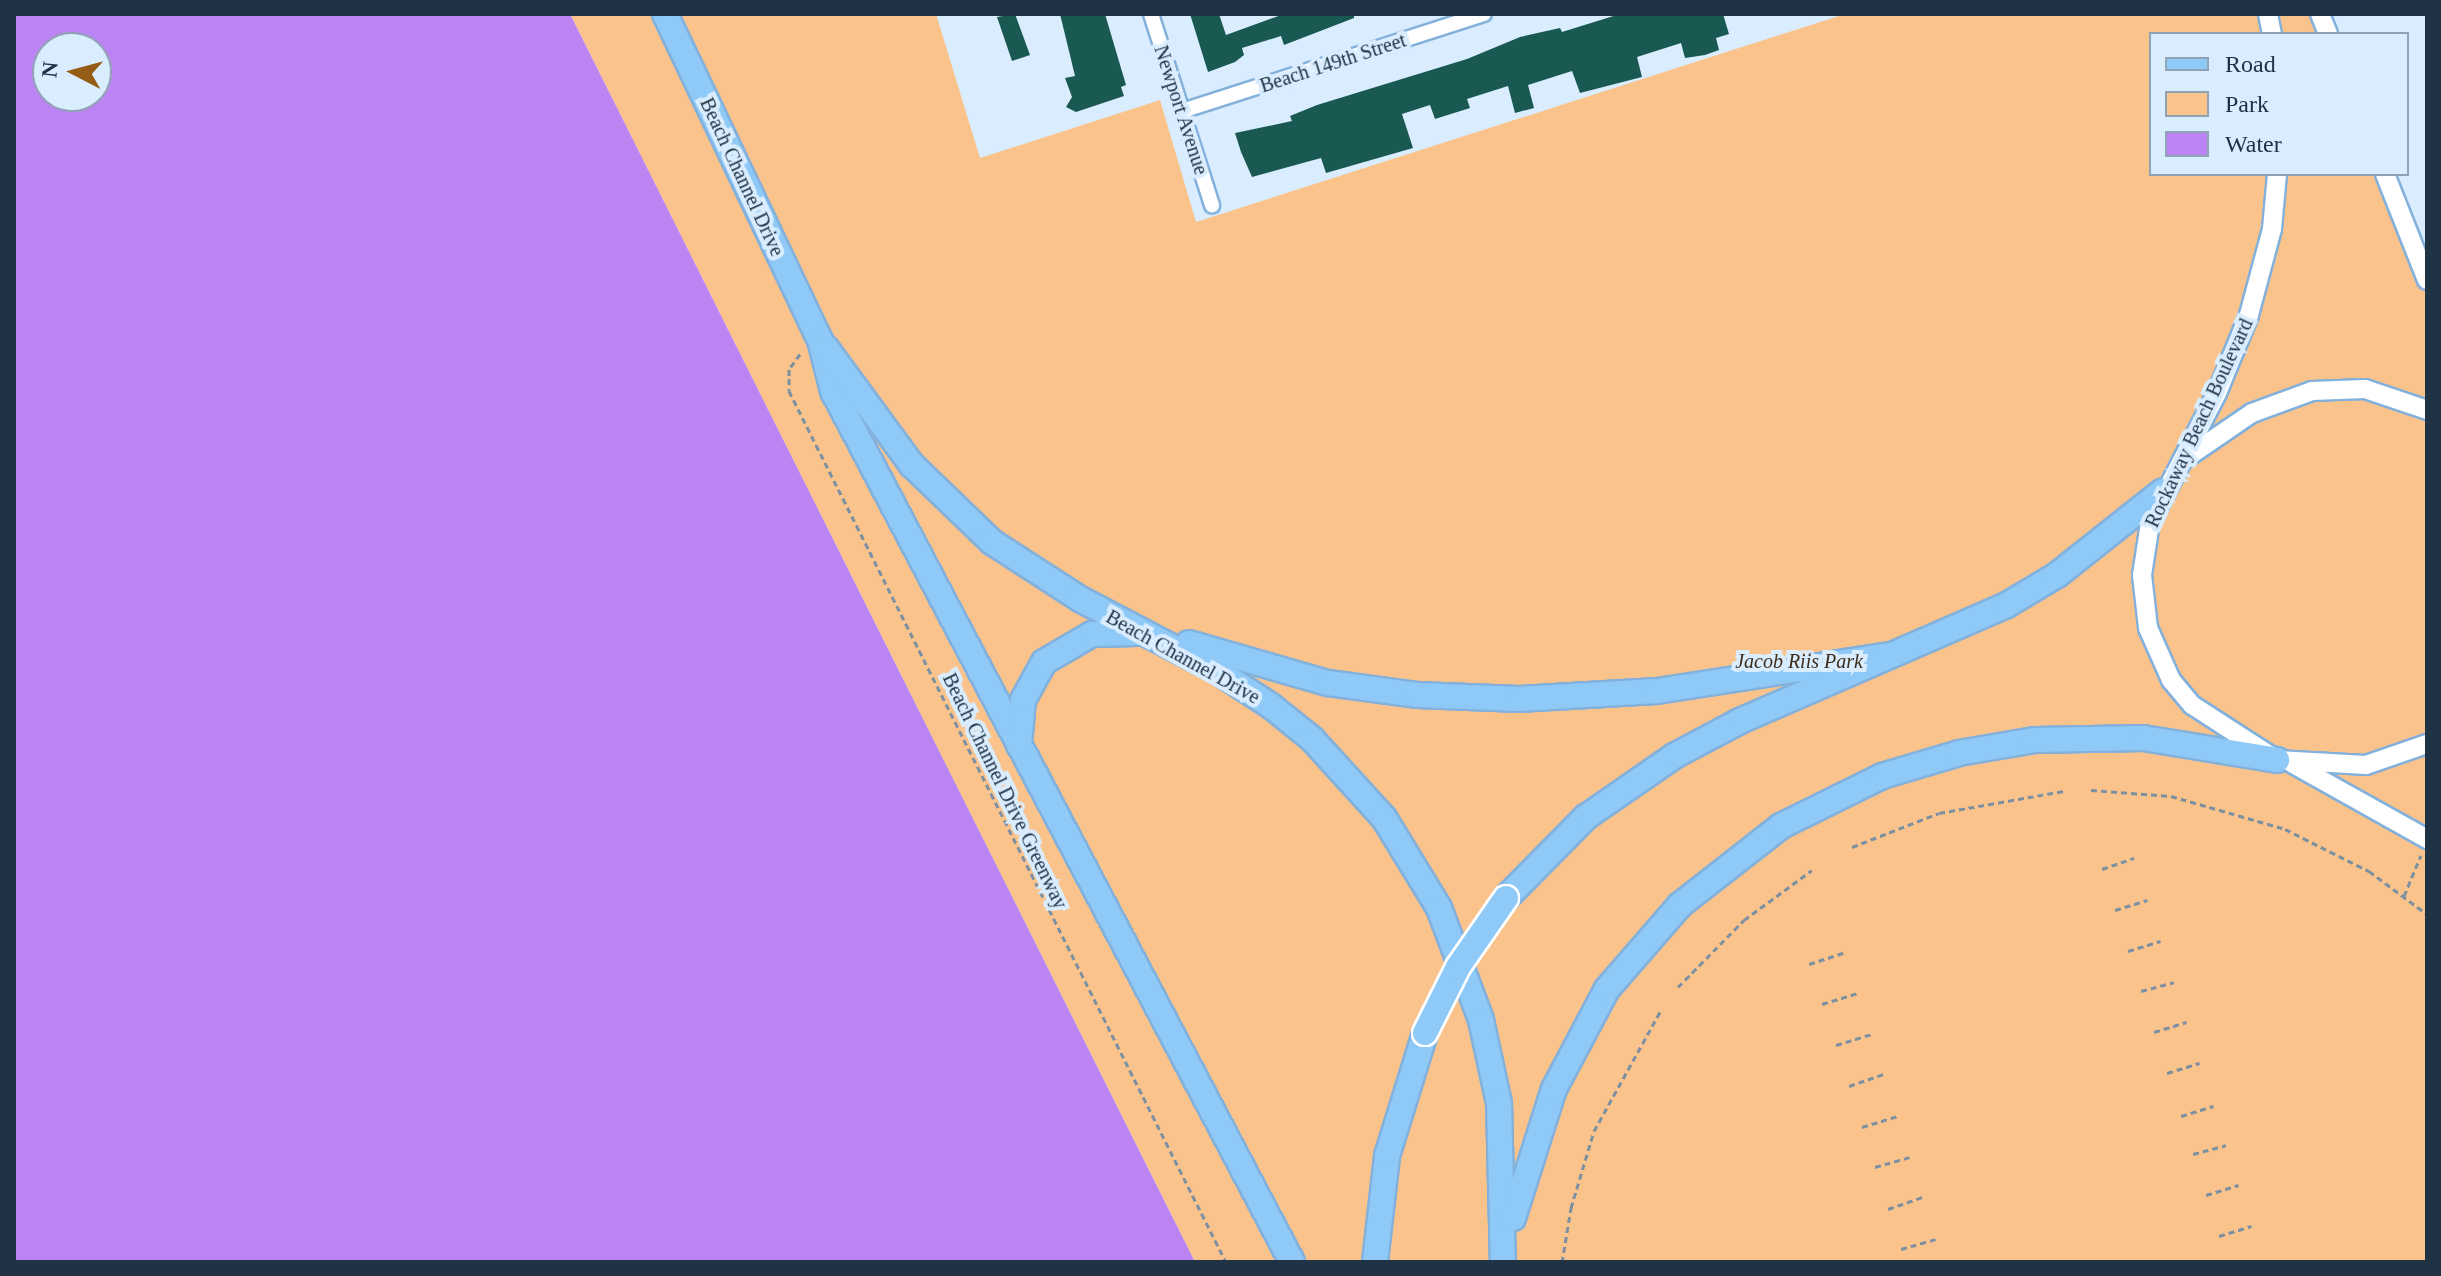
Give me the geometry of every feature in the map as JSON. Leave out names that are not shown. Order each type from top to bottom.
[{"type":"main road","name":"Beach Channel Drive","points":[[665,14],[820,340],[893,442],[951,507],[1034,572],[1225,675],[1302,731],[1368,799],[1426,882],[1464,965],[1495,1074],[1504,1254]]},
{"type":"main road","name":"Beach Channel Drive","points":[[820,340],[833,391],[1292,1262]]},
{"type":"main road","points":[[1375,1262],[1390,1144],[1425,1033],[1458,967],[1506,898],[1565,835],[1650,771],[1717,732],[1889,655],[1978,620],[2029,592],[2163,491]]},
{"type":"main road","points":[[1020,748],[1020,716],[1028,686],[1054,652],[1092,634],[1146,634],[1328,683],[1486,699],[1657,691],[1889,655]]},
{"type":"main road","points":[[1504,1254],[1554,1089],[1607,989],[1680,905],[1781,826],[1882,776],[1959,753],[2034,740],[2143,738],[2284,761]]},
{"type":"street","name":"Newport Avenue","points":[[1151,14],[1212,205]]},
{"type":"street","name":"Beach 149th Street","points":[[1182,111],[1484,14]]},
{"type":"street","name":"Rockaway Beach Boulevard","points":[[2277,176],[2272,229],[2256,295],[2226,374],[2181,463],[2163,491],[2150,523],[2142,575],[2154,647],[2171,680],[2202,714],[2425,845]]},
{"type":"street","points":[[2386,176],[2427,280]]},
{"type":"street","points":[[2181,463],[2236,422],[2298,394],[2352,387],[2392,395],[2427,410]]},
{"type":"street","points":[[2284,761],[2366,765],[2427,744]]},
{"type":"path","name":"Beach Channel Drive Greenway","points":[[820,340],[792,362],[789,391],[1226,1262]]},
{"type":"path","points":[[2091,790],[2171,796],[2246,815],[2323,845],[2427,914]]},
{"type":"path","points":[[1852,847],[1939,813],[2064,791]]},
{"type":"path","points":[[2404,896],[2425,845]]},
{"type":"path","points":[[2102,869],[2134,858]]},
{"type":"path","points":[[1678,987],[1744,920],[1812,870]]},
{"type":"path","points":[[2115,910],[2147,900]]},
{"type":"path","points":[[2128,951],[2160,941]]},
{"type":"path","points":[[1809,964],[1845,952]]},
{"type":"path","points":[[2141,991],[2174,982]]},
{"type":"path","points":[[1822,1004],[1858,993]]},
{"type":"path","points":[[1562,1262],[1571,1208],[1594,1131],[1661,1010]]},
{"type":"path","points":[[2154,1032],[2187,1022]]},
{"type":"path","points":[[1836,1045],[1871,1034]]},
{"type":"path","points":[[2167,1073],[2200,1063]]},
{"type":"path","points":[[1849,1086],[1884,1074]]},
{"type":"path","points":[[2181,1116],[2214,1106]]},
{"type":"path","points":[[1862,1127],[1897,1116]]},
{"type":"path","points":[[2193,1154],[2226,1145]]},
{"type":"path","points":[[1875,1167],[1910,1157]]},
{"type":"path","points":[[2206,1195],[2239,1185]]},
{"type":"path","points":[[1888,1209],[1923,1197]]},
{"type":"path","points":[[2219,1236],[2252,1226]]},
{"type":"path","points":[[1901,1249],[1936,1239]]},
{"type":"green space","name":"Jacob Riis Park","points":[[570,14],[936,14],[980,158],[1160,100],[1196,222],[1845,14],[2321,14],[2328,32],[2149,32],[2149,176],[2386,176],[2427,280],[2427,1262],[1195,1262]]},
{"type":"water","points":[[14,14],[570,14],[1195,1262],[14,1262]]},
{"type":"building","points":[[1015,14],[1030,55],[1012,61],[997,17]]},
{"type":"building","points":[[1060,14],[1105,14],[1126,85],[1121,87],[1124,96],[1076,112],[1066,107],[1072,97],[1065,78],[1075,76]]},
{"type":"building","points":[[1190,14],[1219,14],[1226,35],[1284,14],[1354,14],[1354,18],[1284,45],[1281,36],[1242,48],[1244,55],[1235,62],[1208,72]]},
{"type":"building","points":[[1620,14],[1723,14],[1729,34],[1716,38],[1719,50],[1705,55],[1685,58],[1681,43],[1637,57],[1642,77],[1580,93],[1572,71],[1528,85],[1534,108],[1515,113],[1508,86],[1467,99],[1470,108],[1435,119],[1430,105],[1402,114],[1413,148],[1326,173],[1321,158],[1252,177],[1241,152],[1235,133],[1292,121],[1290,116],[1317,105],[1467,59],[1520,37],[1560,28],[1562,32]]}]
